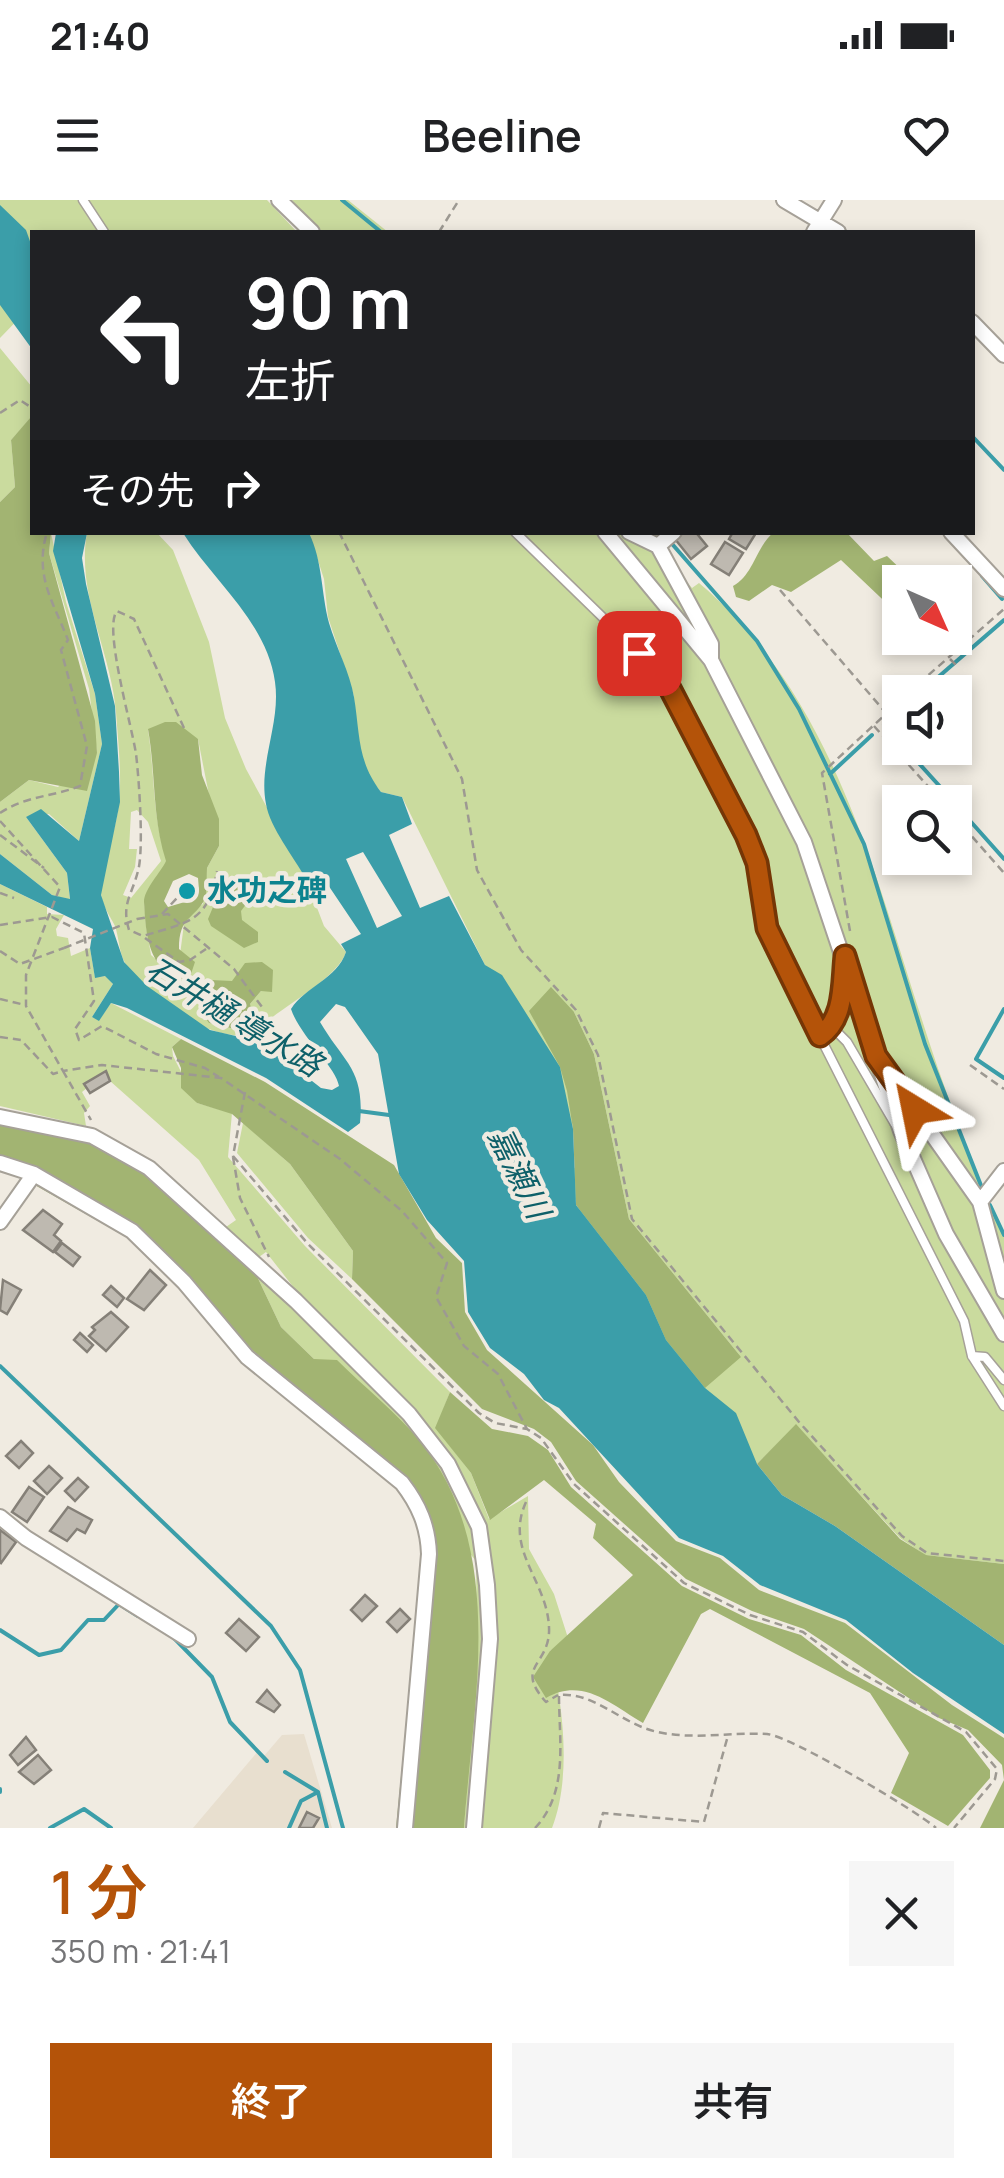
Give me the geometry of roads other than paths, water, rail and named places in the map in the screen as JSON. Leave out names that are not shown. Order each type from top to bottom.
[{"type":"street","points":[[279,200],[310,230]]},
{"type":"street","points":[[784,200],[817,227],[834,200]]},
{"type":"street","points":[[975,325],[1004,355]]},
{"type":"street","points":[[607,535],[710,660],[804,842],[901,1131],[946,1234],[1004,1334]]},
{"type":"street","points":[[636,535],[658,546],[711,644],[710,660]]},
{"type":"street","points":[[658,546],[671,535]]},
{"type":"street","points":[[954,535],[1004,589]]},
{"type":"street","points":[[876,1056],[980,1202],[1004,1291]]},
{"type":"street","points":[[0,1117],[92,1136],[149,1168],[274,1280],[430,1436],[478,1527],[490,1639],[474,1828]]},
{"type":"street","points":[[0,1164],[34,1174],[110,1215],[149,1246],[247,1357],[402,1483],[420,1509],[430,1554],[405,1828]]},
{"type":"street","points":[[980,1202],[1004,1171]]},
{"type":"street","points":[[0,1222],[34,1174]]},
{"type":"street","points":[[0,1517],[26,1538],[188,1639]]},
{"type":"lane","points":[[83,200],[103,230]]},
{"type":"lane","points":[[518,535],[664,677],[746,835],[757,863],[767,928],[964,1321],[972,1356],[1004,1406]]},
{"type":"lane","points":[[820,1036],[832,1028],[845,956]]},
{"type":"lane","points":[[832,1028],[847,1042],[886,1114],[901,1131]]},
{"type":"lane","points":[[972,1356],[985,1357],[1004,1380]]},
{"type":"water","points":[[0,205],[26,230],[30,241],[30,346],[0,305]]},
{"type":"water","name":"嘉瀬川","points":[[56,535],[87,535],[82,558],[86,584],[115,706],[120,802],[101,895],[124,962],[147,986],[210,1030],[240,1037],[253,1035],[321,1088],[332,1090],[339,1086],[291,1009],[336,969],[346,952],[341,944],[361,934],[320,873],[306,879],[272,823],[264,789],[276,697],[270,660],[250,621],[184,535],[310,535],[329,623],[352,688],[363,758],[381,792],[402,797],[412,824],[389,835],[420,908],[449,896],[485,965],[502,975],[560,1067],[573,1129],[576,1205],[646,1295],[666,1340],[705,1388],[736,1413],[757,1464],[782,1495],[835,1526],[1004,1645],[1004,1734],[913,1673],[846,1620],[760,1585],[723,1556],[679,1538],[559,1408],[544,1400],[524,1374],[490,1348],[468,1312],[464,1261],[427,1220],[399,1174],[378,1054],[345,1007],[336,1004],[320,1022],[356,1078],[360,1123],[348,1132],[266,1078],[127,1008],[111,1003],[99,1021],[92,1017],[113,984],[105,976],[95,978],[90,948],[93,929],[0,884],[0,854],[52,895],[70,899],[67,873],[26,817],[41,809],[79,841],[102,744],[95,694],[53,551]],"holes":[[[363,852],[402,916],[377,928],[346,859]]]},
{"type":"waterway","points":[[342,200],[379,230]]},
{"type":"waterway","points":[[975,439],[1004,470]]},
{"type":"waterway","points":[[673,545],[757,641],[799,709],[864,844],[925,1044],[982,1188]]},
{"type":"waterway","points":[[982,576],[1002,599]]},
{"type":"waterway","points":[[941,675],[1004,620]]},
{"type":"waterway","points":[[830,774],[872,735]]},
{"type":"waterway","points":[[920,765],[939,785]]},
{"type":"waterway","points":[[972,823],[1004,859]]},
{"type":"waterway","points":[[1004,1009],[976,1059],[1004,1078]]},
{"type":"waterway","points":[[359,1111],[389,1115]]},
{"type":"waterway","points":[[990,1205],[1004,1235]]},
{"type":"waterway","points":[[0,1366],[271,1626],[300,1670],[343,1828]]},
{"type":"waterway","points":[[0,1630],[39,1655],[61,1650],[88,1620],[104,1620],[119,1604],[138,1616]]},
{"type":"waterway","points":[[172,1636],[212,1677],[230,1722],[267,1761]]},
{"type":"waterway","points":[[285,1772],[318,1792],[327,1828]]},
{"type":"waterway","points":[[289,1828],[301,1801],[318,1792]]},
{"type":"waterway","points":[[50,1828],[84,1809],[111,1828]]},
{"type":"place","name":"水功之碑","points":[[187,891]]},
{"type":"water label","name":"石井樋 導水路","points":[[234,1017]]}]
